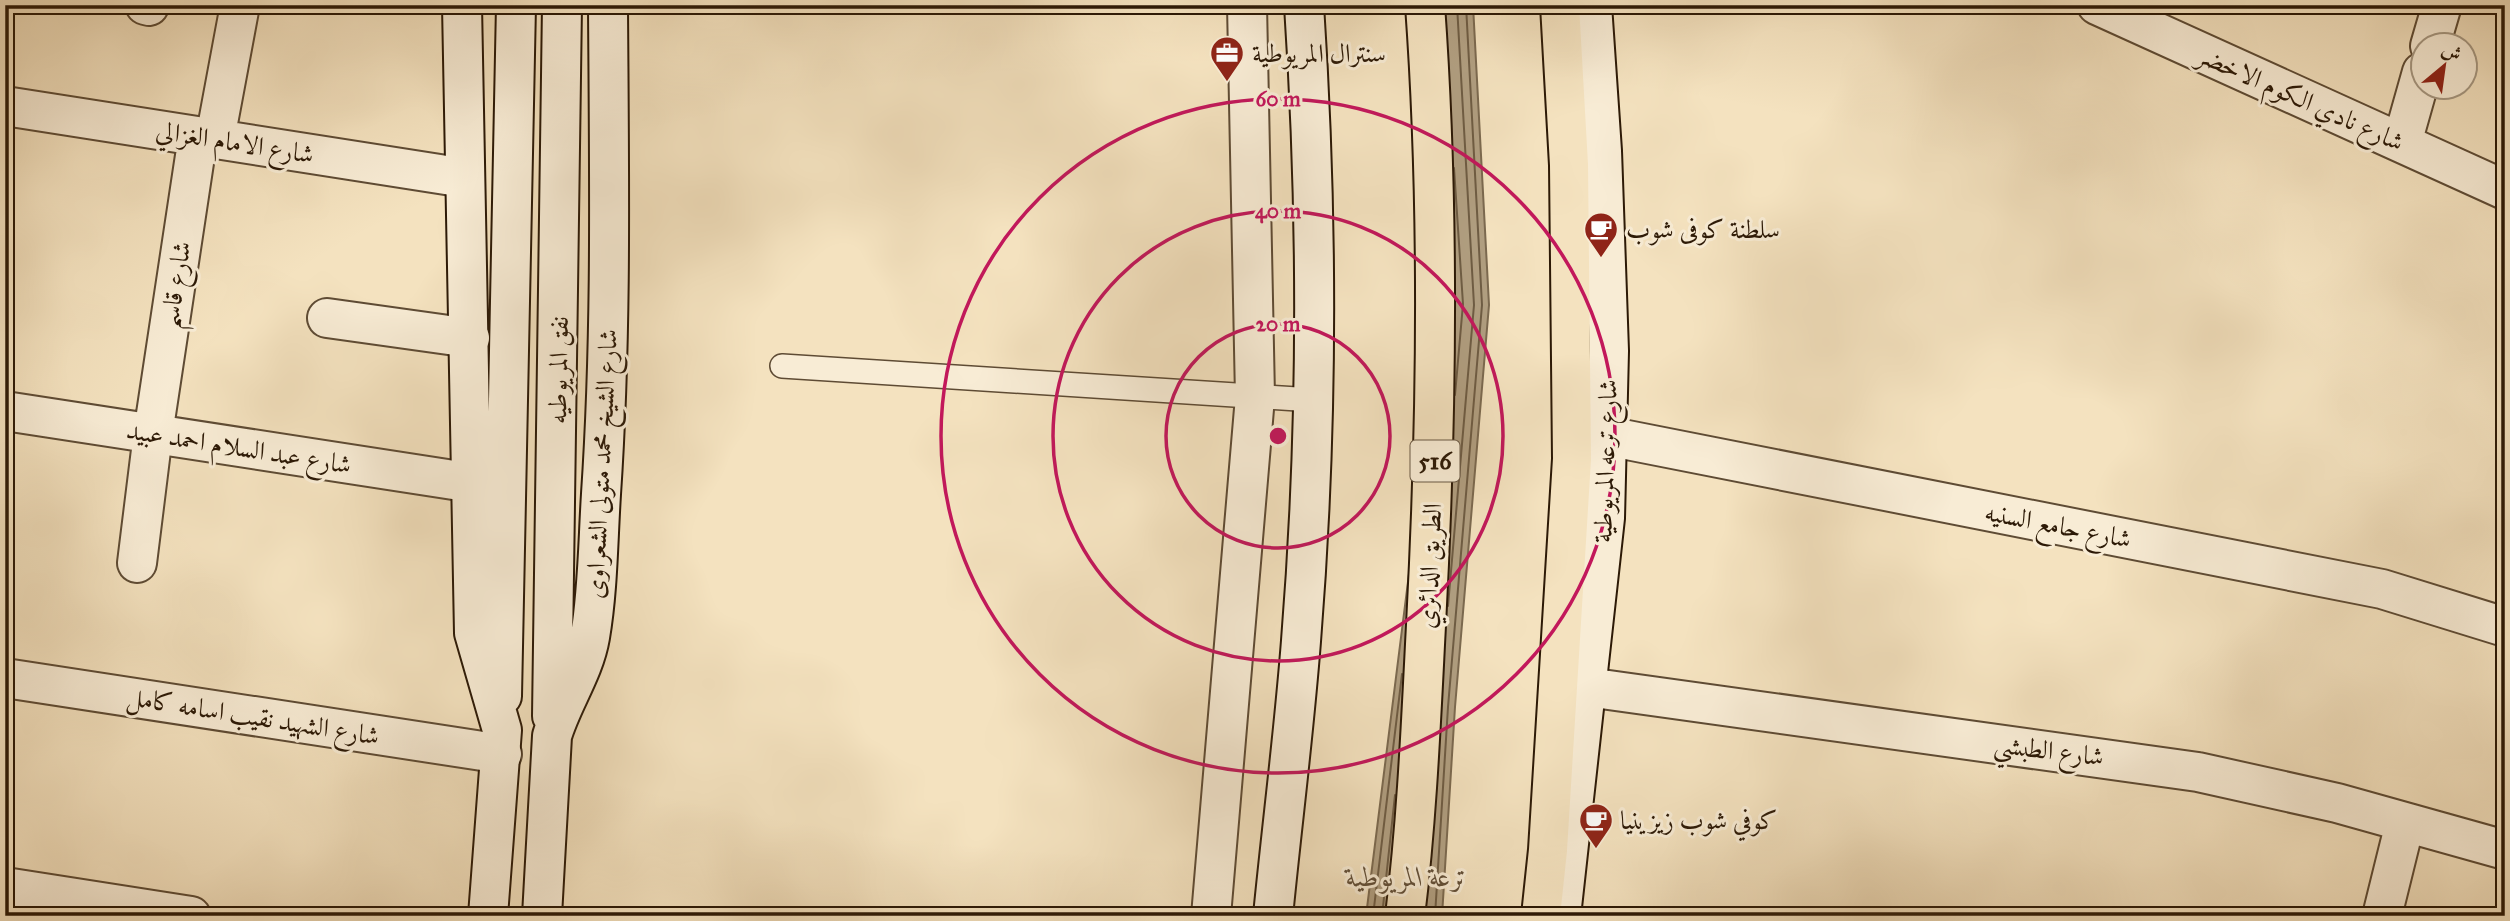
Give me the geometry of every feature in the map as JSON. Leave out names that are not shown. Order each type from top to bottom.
[{"type":"highway","name":"الطريق الدائري","points":[[1405,916],[1415,836],[1438,348],[1436,219],[1425,5]]},
{"type":"highway","points":[[1541,916],[1548,850],[1572,459],[1569,178],[1560,5]]},
{"type":"street","name":"شارع قاسم","points":[[137,563],[153,434],[206,137],[240,5]]},
{"type":"street","points":[[462,5],[474,483],[474,633],[502,742],[488,916]]},
{"type":"street","name":"نفق المريوطيه","points":[[502,742],[516,5]]},
{"type":"street","name":"نفق المريوطيه","points":[[552,736],[562,5]]},
{"type":"street","name":"شارع الشيخ محمد متولى الشعراوى","points":[[542,916],[552,736],[560,710],[582,666],[593,611],[608,344],[608,5]]},
{"type":"street","points":[[1211,916],[1255,397],[1247,5]]},
{"type":"street","points":[[1273,916],[1301,642],[1313,400],[1314,225],[1304,5]]},
{"type":"street","name":"شارع ترعه المريوطية","points":[[1561,916],[1605,518],[1608,311],[1602,151],[1592,5]]},
{"type":"street","name":"شارع نادي الكوم الاخضر","points":[[2097,5],[2505,190]]},
{"type":"street","points":[[2434,32],[2442,5]]},
{"type":"street","points":[[2402,143],[2414,102]]},
{"type":"street","name":"شارع الامام الغزالي","points":[[5,106],[465,178]]},
{"type":"street","points":[[327,318],[470,338]]},
{"type":"street","name":"شارع عبد السلام احمد عبيد","points":[[5,411],[474,483]]},
{"type":"street","name":"شارع جامع السنيه","points":[[1607,436],[2382,589],[2505,628]]},
{"type":"street","name":"شارع الشهيد نقيب اسامه كامل","points":[[5,678],[502,742]]},
{"type":"street","name":"شارع الطبشي","points":[[1587,687],[2186,770],[2268,786],[2405,823],[2500,840]]},
{"type":"street","points":[[2382,916],[2405,823]]},
{"type":"street","points":[[5,887],[191,916]]},
{"type":"lane","points":[[782,366],[1313,400]]},
{"type":"water","name":"ترعة المريوطية","points":[[1421,5],[1473,5],[1489,305],[1455,707],[1442,916],[1366,916],[1416,518]]},
{"type":"place","name":"سنترال المريوطية","points":[[1227,83]]},
{"type":"place","name":"سلطنة كوفى شوب","points":[[1601,259]]},
{"type":"place","name":"كوفي شوب زيزينيا","points":[[1596,850]]}]
